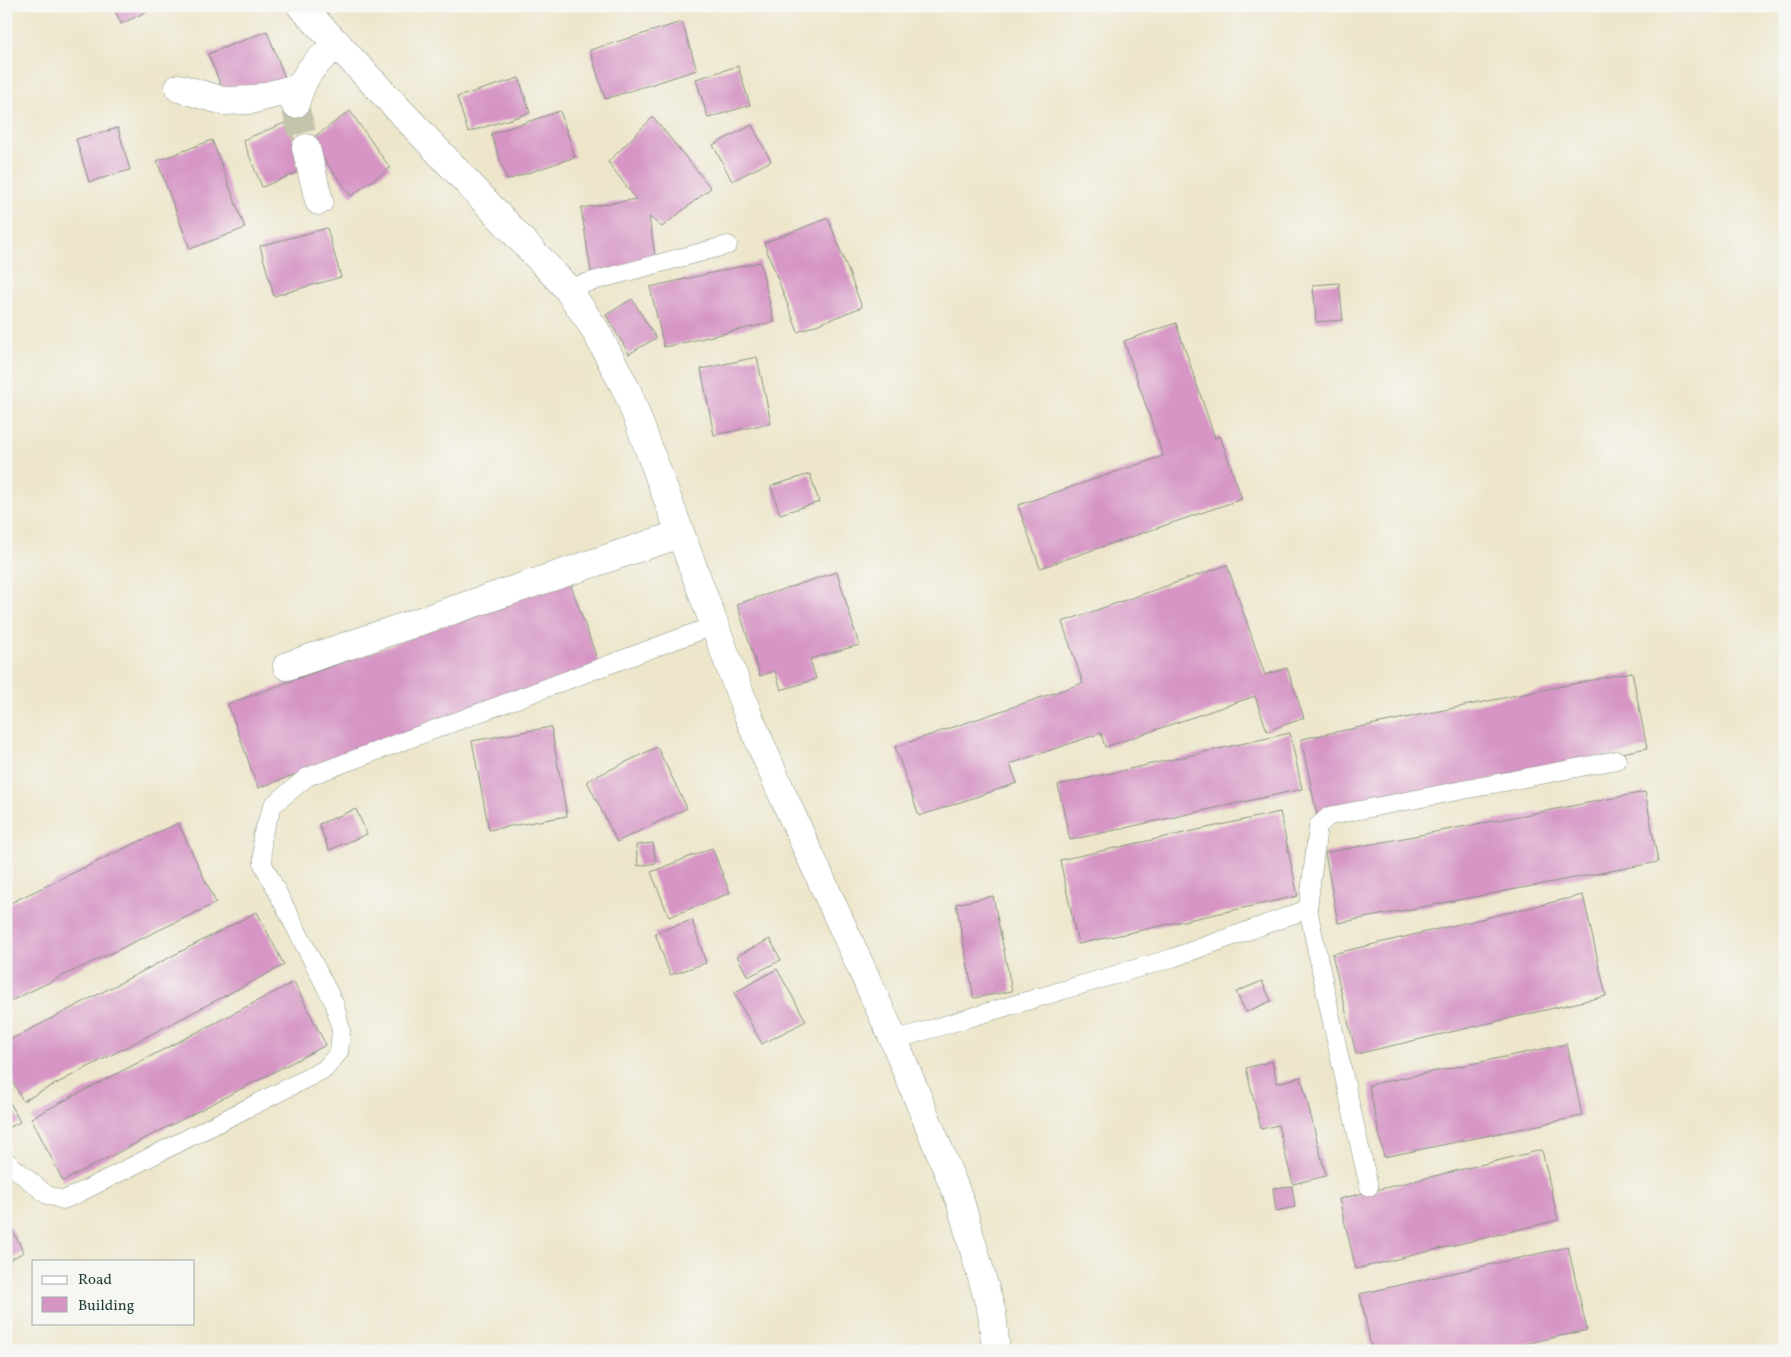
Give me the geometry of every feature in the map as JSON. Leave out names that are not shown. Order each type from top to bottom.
[{"type":"street","points":[[301,6],[567,288],[596,331],[628,394],[748,715],[894,1040],[960,1201],[992,1313],[996,1351]]},
{"type":"street","points":[[179,88],[224,101],[297,97],[314,63],[338,44]]},
{"type":"street","points":[[306,148],[319,201]]},
{"type":"street","points":[[287,666],[680,534]]},
{"type":"lane","points":[[567,288],[728,245]]},
{"type":"lane","points":[[6,1161],[48,1195],[63,1200],[325,1069],[338,1052],[342,1031],[335,1005],[263,864],[262,836],[274,805],[306,777],[715,625]]},
{"type":"lane","points":[[1369,1187],[1308,909],[1318,826],[1329,816],[1617,760]]},
{"type":"lane","points":[[894,1040],[1172,958],[1308,909]]},
{"type":"building","points":[[113,6],[158,6],[121,24]]},
{"type":"building","points":[[682,22],[697,70],[605,99],[590,50]]},
{"type":"building","points":[[267,31],[285,78],[227,100],[208,54]]},
{"type":"building","points":[[738,66],[750,105],[708,118],[696,79]]},
{"type":"building","points":[[519,78],[530,113],[468,132],[457,97]]},
{"type":"building","points":[[350,111],[390,168],[351,196],[310,140]]},
{"type":"building","points":[[560,111],[575,157],[507,180],[491,134]]},
{"type":"building","points":[[653,117],[711,188],[662,227],[649,217],[656,262],[591,272],[581,208],[636,199],[608,162]]},
{"type":"building","points":[[287,122],[306,169],[262,187],[243,140]]},
{"type":"building","points":[[752,125],[771,161],[732,181],[713,145]]},
{"type":"building","points":[[118,128],[130,170],[89,182],[76,139]]},
{"type":"building","points":[[212,140],[245,228],[190,249],[157,161]]},
{"type":"building","points":[[828,218],[862,307],[798,332],[764,243]]},
{"type":"building","points":[[327,228],[341,277],[274,296],[260,246]]},
{"type":"building","points":[[760,262],[774,322],[664,347],[650,287]]},
{"type":"building","points":[[1339,283],[1343,320],[1316,322],[1313,285]]},
{"type":"building","points":[[632,299],[656,338],[629,354],[606,315]]},
{"type":"building","points":[[1176,323],[1215,438],[1220,436],[1242,499],[1040,568],[1018,505],[1163,456],[1124,341]]},
{"type":"building","points":[[757,357],[771,423],[714,435],[701,369]]},
{"type":"building","points":[[810,474],[819,502],[780,514],[771,486]]},
{"type":"building","points":[[1227,565],[1265,675],[1287,668],[1304,718],[1267,731],[1255,696],[1105,747],[1101,733],[1010,764],[1017,783],[919,816],[895,747],[1083,683],[1062,622]]},
{"type":"building","points":[[837,572],[859,645],[810,659],[816,679],[781,690],[775,671],[760,676],[737,604]]},
{"type":"building","points":[[569,580],[599,664],[258,788],[228,704]]},
{"type":"building","points":[[1632,672],[1647,748],[1317,815],[1301,739]]},
{"type":"building","points":[[551,727],[567,816],[489,830],[472,741]]},
{"type":"building","points":[[1290,733],[1302,789],[1070,840],[1058,785]]},
{"type":"building","points":[[657,747],[687,808],[617,842],[587,781]]},
{"type":"building","points":[[1645,792],[1658,862],[1338,923],[1325,853]]},
{"type":"building","points":[[356,809],[367,834],[329,850],[319,824]]},
{"type":"building","points":[[1280,812],[1298,896],[1078,944],[1060,860]]},
{"type":"building","points":[[178,823],[216,903],[6,1003],[6,905]]},
{"type":"building","points":[[653,843],[656,863],[638,866],[636,845]]},
{"type":"building","points":[[712,848],[730,893],[669,917],[651,872]]},
{"type":"building","points":[[1583,895],[1606,996],[1356,1054],[1332,954]]},
{"type":"building","points":[[993,896],[1012,991],[974,998],[956,904]]},
{"type":"building","points":[[257,912],[284,965],[23,1101],[6,1069],[6,1042]]},
{"type":"building","points":[[692,920],[706,963],[670,975],[655,933]]},
{"type":"building","points":[[770,939],[781,960],[748,977],[737,956]]},
{"type":"building","points":[[777,969],[806,1021],[762,1044],[734,993]]},
{"type":"building","points":[[1262,981],[1271,1001],[1246,1012],[1236,992]]},
{"type":"building","points":[[294,982],[326,1045],[63,1181],[31,1118]]},
{"type":"building","points":[[1567,1044],[1582,1116],[1384,1157],[1369,1085]]},
{"type":"building","points":[[1272,1061],[1277,1083],[1301,1077],[1326,1176],[1293,1184],[1278,1125],[1261,1129],[1246,1068]]},
{"type":"building","points":[[6,1095],[20,1122],[6,1129]]},
{"type":"building","points":[[1542,1150],[1558,1220],[1356,1269],[1339,1199]]},
{"type":"building","points":[[1292,1186],[1295,1207],[1276,1211],[1273,1188]]},
{"type":"building","points":[[6,1219],[24,1252],[6,1262]]},
{"type":"building","points":[[1568,1247],[1587,1330],[1493,1351],[1372,1351],[1360,1294]]},
{"type":"tunnel","points":[[295,106],[306,148]]}]
